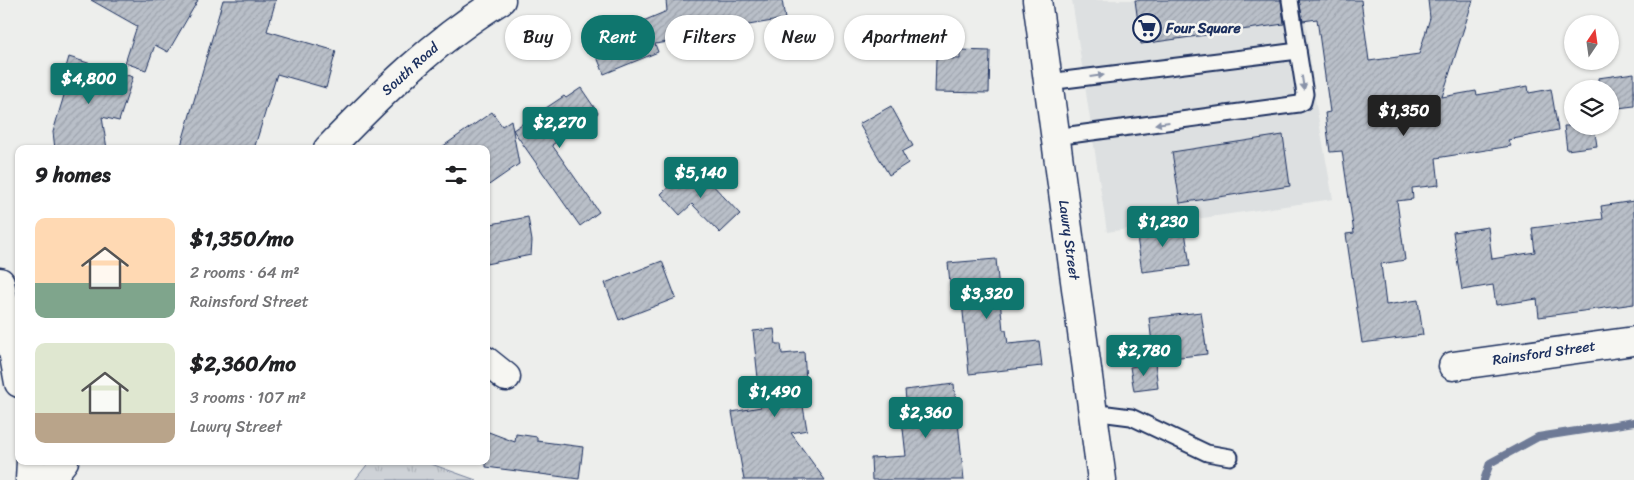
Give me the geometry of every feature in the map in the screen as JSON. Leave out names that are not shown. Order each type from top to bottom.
[{"type":"street","name":"South Road","points":[[332,145],[426,53],[457,29],[501,0]]},
{"type":"street","name":"Lawry Street","points":[[1038,0],[1102,480]]},
{"type":"street","points":[[0,282],[15,362]]},
{"type":"street","name":"Rainsford Street","points":[[1453,366],[1634,341]]},
{"type":"street","points":[[30,480],[31,465]]},
{"type":"street","points":[[49,480],[61,465]]},
{"type":"lane","points":[[1055,137],[1303,102],[1305,94],[1290,0]]},
{"type":"lane","points":[[1048,82],[1298,50]]},
{"type":"lane","points":[[1092,412],[1131,417],[1207,453],[1230,457]]},
{"type":"shaded area","points":[[1072,0],[1303,0],[1316,105],[1333,199],[1107,232]]},
{"type":"green space","points":[[367,465],[434,465],[476,480],[355,480]]},
{"type":"building","points":[[91,0],[198,0],[168,52],[155,45],[146,70],[125,63],[137,26]]},
{"type":"building","points":[[223,0],[276,0],[267,31],[336,51],[326,88],[277,74],[255,145],[181,145]]},
{"type":"building","points":[[666,0],[782,0],[784,15],[764,15],[764,22],[754,24],[754,15],[665,15],[665,43],[655,44],[655,16],[667,11]]},
{"type":"building","points":[[1135,0],[1281,0],[1284,24],[1141,44]]},
{"type":"building","points":[[1299,0],[1361,0],[1369,61],[1419,54],[1430,18],[1428,0],[1473,0],[1442,97],[1476,91],[1477,95],[1528,86],[1529,93],[1551,89],[1558,130],[1508,140],[1511,146],[1436,158],[1439,185],[1412,188],[1413,199],[1397,201],[1405,260],[1381,264],[1386,305],[1418,300],[1423,335],[1362,343],[1346,234],[1354,233],[1342,151],[1330,152],[1325,113],[1330,112],[1317,19],[1303,21]]},
{"type":"building","points":[[965,50],[990,51],[989,93],[935,92],[936,60],[965,60]]},
{"type":"building","points":[[69,57],[133,77],[119,121],[102,117],[106,145],[55,145],[53,132],[68,82],[62,81]]},
{"type":"building","points":[[598,60],[638,60],[604,74]]},
{"type":"building","points":[[1634,73],[1634,106],[1619,108],[1619,80],[1598,80],[1598,78]]},
{"type":"building","points":[[581,88],[598,113],[552,145],[599,212],[580,226],[513,130],[564,96],[566,98]]},
{"type":"building","points":[[891,106],[913,146],[902,152],[908,163],[889,175],[859,124]]},
{"type":"building","points":[[492,112],[502,126],[511,120],[519,164],[490,184],[490,145],[445,145]]},
{"type":"building","points":[[1283,135],[1290,186],[1180,203],[1172,152]]},
{"type":"building","points":[[1565,135],[1595,135],[1597,146],[1567,150]]},
{"type":"building","points":[[693,164],[740,214],[720,233],[692,204],[680,215],[661,194]]},
{"type":"building","points":[[1634,201],[1634,304],[1539,317],[1537,299],[1496,305],[1493,285],[1462,290],[1453,232],[1488,227],[1492,259],[1535,252],[1532,228],[1603,219],[1601,206]]},
{"type":"building","points":[[528,217],[532,241],[531,255],[490,263],[490,224]]},
{"type":"building","points":[[1184,224],[1190,266],[1142,272],[1136,230]]},
{"type":"building","points":[[996,259],[1003,330],[1006,330],[1008,344],[1039,341],[1042,366],[969,374],[962,302],[952,303],[948,263]]},
{"type":"building","points":[[662,261],[676,298],[619,320],[605,283]]},
{"type":"building","points":[[1201,312],[1207,354],[1154,360],[1149,318]]},
{"type":"building","points":[[774,329],[776,344],[781,344],[782,354],[804,352],[806,381],[799,382],[807,430],[791,433],[825,480],[744,480],[732,412],[761,407],[753,331]]},
{"type":"building","points":[[1155,363],[1158,388],[1134,391],[1130,367]]},
{"type":"building","points":[[954,384],[964,480],[872,480],[871,458],[906,456],[901,411],[907,411],[905,390]]},
{"type":"building","points":[[490,433],[515,442],[516,434],[537,437],[537,441],[583,447],[579,479],[486,467],[486,465],[490,465]]},
{"type":"waterway","points":[[1484,480],[1490,463],[1538,437],[1634,422]]},
{"type":"place","name":"Four Square","points":[[1147,28]]}]
